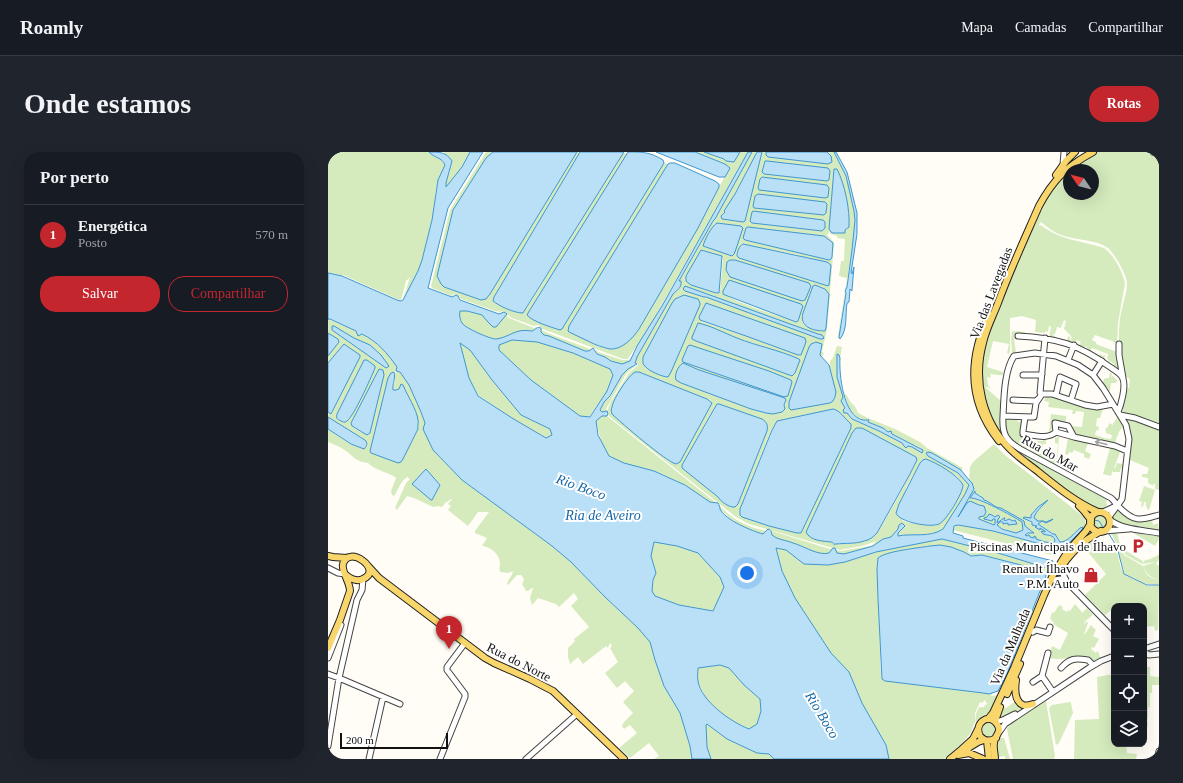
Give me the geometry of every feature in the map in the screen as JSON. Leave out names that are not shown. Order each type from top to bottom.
[{"type":"main road","name":"Via das Lavegadas","points":[[1075,152],[1062,167],[1038,203],[981,332],[977,348],[974,379],[980,411],[998,441],[1014,457],[1084,510],[1091,522]]},
{"type":"main road","name":"Via das Lavegadas","points":[[1093,152],[1071,165],[1059,176],[1044,197],[1014,263],[985,336],[979,363],[979,384],[980,394],[988,417],[1008,448],[1067,494],[1087,507],[1103,511]]},
{"type":"main road","points":[[1154,152],[1159,153]]},
{"type":"main road","points":[[985,336],[980,346],[977,358],[976,375],[974,379],[976,381],[980,401],[987,420],[994,432],[1003,441]]},
{"type":"main road","points":[[1103,511],[1110,519],[1109,527],[1103,531],[1096,530],[1092,526],[1091,522],[1093,515],[1103,511]]},
{"type":"main road","name":"Via da Malhada","points":[[988,719],[993,713],[1014,668],[1054,572],[1068,551],[1086,531],[1091,522]]},
{"type":"main road","name":"Via da Malhada","points":[[996,722],[1054,580],[1068,557],[1083,542],[1103,531]]},
{"type":"main road","points":[[330,557],[352,557],[360,559],[368,566],[368,574],[347,601]]},
{"type":"main road","points":[[330,557],[354,580],[374,576],[379,578]]},
{"type":"main road","points":[[328,648],[347,601],[350,587],[343,564],[347,558]]},
{"type":"main road","name":"Rua do Norte","points":[[368,566],[379,578],[485,658],[553,691],[624,759]]},
{"type":"main road","points":[[1018,670],[1015,684],[1016,695],[1023,705],[1033,704]]},
{"type":"main road","points":[[950,759],[973,739],[978,726],[982,721],[988,719],[996,722],[1000,731],[994,744],[995,759]]},
{"type":"main road","points":[[978,729],[978,734],[985,740],[989,759]]},
{"type":"main road","points":[[955,757],[978,742],[993,740],[996,738]]},
{"type":"main road","points":[[955,757],[969,753],[983,759]]},
{"type":"street","points":[[1062,167],[1064,152]]},
{"type":"street","points":[[1018,336],[1045,338],[1074,345],[1102,361],[1119,373],[1123,379]]},
{"type":"street","points":[[1003,416],[1034,417],[1036,402],[1040,396],[1045,338]]},
{"type":"street","points":[[1119,344],[1119,355],[1123,379],[1123,390],[1119,414]]},
{"type":"street","points":[[1068,360],[1074,345]]},
{"type":"street","name":"Rua do Mar","points":[[1043,354],[1035,353],[1014,356],[1011,360],[1006,377],[1002,426],[1004,435],[1011,444],[1111,498],[1117,505],[1134,518],[1140,520],[1159,515]]},
{"type":"street","points":[[1043,354],[1068,360],[1093,375],[1126,425],[1129,439],[1122,499],[1117,505],[1110,519],[1116,524],[1159,533]]},
{"type":"street","points":[[1093,375],[1102,361]]},
{"type":"street","points":[[1023,375],[1042,374]]},
{"type":"street","points":[[1056,395],[1060,377],[1076,384],[1071,400]]},
{"type":"street","points":[[1013,400],[1036,401],[1040,396],[1052,394],[1085,405],[1097,407],[1113,404]]},
{"type":"street","points":[[1119,414],[1159,427]]},
{"type":"street","points":[[1025,417],[1023,434],[1048,437],[1052,436],[1056,432]]},
{"type":"street","points":[[1056,432],[1055,423],[1068,426],[1074,437]]},
{"type":"street","points":[[1056,432],[1115,446],[1128,451]]},
{"type":"street","points":[[1103,511],[1110,505],[1109,500],[1105,496]]},
{"type":"street","points":[[1103,511],[1117,505]]},
{"type":"street","points":[[1103,531],[1135,529]]},
{"type":"street","points":[[1062,567],[1062,572],[1067,582],[1111,627]]},
{"type":"street","points":[[330,569],[344,571]]},
{"type":"street","points":[[328,746],[339,678],[357,600],[362,590],[363,579]]},
{"type":"street","points":[[1054,580],[1061,579],[1067,582]]},
{"type":"street","points":[[328,658],[341,624],[340,620]]},
{"type":"street","points":[[1033,632],[1038,630],[1048,633],[1050,627]]},
{"type":"street","points":[[440,759],[465,697],[465,694],[447,670],[447,667],[465,643]]},
{"type":"street","points":[[1147,648],[1159,644]]},
{"type":"street","points":[[1147,654],[1159,654]]},
{"type":"street","points":[[1034,682],[1043,675],[1048,655]]},
{"type":"street","points":[[996,722],[1005,719],[1033,704],[1093,665],[1111,657]]},
{"type":"street","points":[[1060,668],[1067,661],[1080,659],[1088,660],[1093,665]]},
{"type":"street","points":[[329,674],[400,704]]},
{"type":"street","points":[[1043,675],[1053,692]]},
{"type":"street","points":[[369,759],[383,697]]},
{"type":"street","points":[[1000,731],[1005,724],[1033,704]]},
{"type":"street","points":[[526,759],[577,714]]},
{"type":"street","points":[[1157,759],[1159,751]]},
{"type":"green space","points":[[328,152],[429,152],[444,162],[445,165],[436,188],[432,220],[422,260],[403,300],[410,277],[406,281],[401,300],[343,275],[328,273]]},
{"type":"green space","points":[[444,152],[470,152],[462,167],[446,188],[450,170]]},
{"type":"green space","points":[[486,152],[493,152],[486,158],[453,210],[439,280],[444,287],[481,300],[486,299],[490,294],[577,152],[580,152],[493,299],[501,307],[520,313],[527,308],[623,153],[627,154],[527,315],[530,318],[560,330],[571,315],[664,163],[668,164],[568,328],[600,347],[614,349],[623,345],[674,269],[724,178],[726,170],[724,163],[695,152],[704,152],[730,162],[734,162],[740,152],[748,152],[647,331],[628,359],[623,359],[543,329],[538,325],[534,326],[512,318],[503,311],[495,311],[461,299],[459,296],[454,294],[452,296],[432,288],[431,286],[450,210]]},
{"type":"green space","points":[[752,152],[757,152],[723,213],[745,220],[762,152],[766,152],[766,156],[834,152],[846,176],[855,220],[839,339],[838,336],[847,278],[839,276],[841,261],[844,261],[845,239],[837,238],[837,236],[829,232],[827,235],[834,243],[827,329],[822,352],[824,353],[822,357],[820,355],[822,346],[811,344],[789,402],[793,410],[833,401],[836,395],[830,361],[833,358],[837,346],[842,347],[840,358],[839,355],[837,377],[843,397],[841,401],[846,412],[852,419],[902,443],[906,448],[908,446],[921,453],[923,451],[919,447],[883,428],[857,417],[849,408],[844,393],[856,407],[858,413],[920,442],[927,448],[963,468],[961,470],[928,456],[958,473],[969,485],[945,526],[936,533],[897,536],[902,530],[899,525],[898,529],[891,537],[883,539],[873,546],[844,554],[837,554],[836,550],[840,551],[871,546],[877,541],[862,546],[840,550],[749,524],[736,517],[610,417],[607,411],[610,403],[629,373],[638,365],[637,363],[635,364],[637,357],[673,294],[680,288],[681,283],[679,282]],"holes":[[[764,162],[829,169],[828,181],[764,174],[762,172]],[[834,169],[836,169],[841,178],[848,207],[848,229],[845,230],[845,233],[829,229]],[[762,177],[827,185],[759,190],[758,188]],[[755,196],[825,215],[754,208],[753,206]],[[753,211],[823,220],[821,231],[752,223],[750,221]],[[717,223],[742,227],[743,229],[734,254],[730,255],[703,246],[711,229]],[[748,227],[824,236],[833,243],[831,259],[829,260],[745,240]],[[743,244],[799,255],[828,286],[737,257],[738,250]],[[701,250],[723,258],[720,292],[718,294],[691,285],[686,276]],[[730,260],[735,260],[809,283],[811,286],[806,298],[802,301],[730,277],[726,270],[727,262]],[[685,286],[822,335],[823,339],[706,297],[685,291]],[[814,286],[825,289],[823,332],[805,326],[802,322],[802,317]],[[723,293],[803,306],[798,321],[796,322],[735,300]],[[682,296],[666,377],[647,369],[643,359],[672,303],[678,297]],[[705,305],[802,337],[803,352],[800,356],[702,322],[699,317]],[[700,323],[737,338],[799,359],[800,360],[795,373],[792,376],[692,339]],[[690,345],[769,371],[792,381],[789,393]],[[682,363],[786,400],[784,411],[766,413],[751,409],[681,383]],[[639,372],[712,402],[680,462],[670,462],[615,416],[611,409],[613,403],[628,379]],[[715,406],[767,431],[738,505],[728,506],[682,465]],[[833,409],[840,412],[851,424],[849,433],[801,533],[769,526],[740,509],[771,430],[777,421]],[[856,428],[862,428],[916,457],[916,463],[875,536],[864,541],[846,544],[810,537],[806,532],[852,433]],[[926,459],[955,475],[962,483],[961,491],[957,500],[951,510],[937,525],[927,525],[902,520],[906,488],[922,461]]]},
{"type":"green space","points":[[1096,152],[1149,152],[1153,155],[1159,155],[1159,426],[1149,420],[1124,413],[1123,411],[1125,387],[1129,388],[1130,379],[1124,376],[1120,353],[1120,321],[1127,283],[1120,264],[1114,254],[1103,245],[1061,235],[1041,222],[1039,226],[1041,225],[1055,234],[1071,240],[1104,248],[1111,255],[1122,273],[1125,283],[1118,323],[1117,344],[1095,335],[1092,340],[1096,342],[1096,344],[1117,352],[1119,371],[1113,367],[1114,364],[1110,361],[1109,362],[1107,357],[1105,356],[1102,360],[1098,358],[1100,354],[1108,357],[1108,354],[1092,348],[1089,353],[1087,350],[1088,348],[1085,346],[1084,350],[1079,346],[1081,342],[1077,340],[1075,344],[1067,343],[1068,336],[1070,337],[1071,341],[1072,337],[1064,329],[1066,321],[1064,320],[1061,328],[1057,327],[1055,334],[1053,334],[1055,336],[1054,339],[1049,338],[1051,327],[1049,326],[1048,332],[1045,331],[1045,333],[1035,332],[1036,320],[1022,316],[1010,318],[1009,354],[1007,353],[1009,344],[993,341],[987,367],[1003,372],[1003,375],[990,374],[990,378],[987,377],[988,385],[992,390],[988,387],[986,388],[1001,401],[1001,413],[1003,417],[1011,419],[1016,418],[1018,422],[1022,421],[1025,417],[1020,435],[1027,438],[1026,441],[1029,441],[1027,451],[1018,448],[1018,451],[1106,499],[1107,505],[1105,508],[1090,506],[1074,497],[1015,451],[1006,441],[992,420],[983,392],[982,381],[983,355],[988,335],[1013,270],[1049,191],[1063,174],[1063,200],[1099,200],[1099,164],[1076,164]]},
{"type":"green space","points":[[460,311],[467,311],[482,315],[487,321],[496,326],[507,314],[509,318],[534,328],[537,327],[532,331],[527,330],[517,332],[501,338],[493,339],[464,325],[460,319]]},
{"type":"green space","points":[[328,319],[356,331],[359,336],[362,334],[377,344],[397,367],[396,371],[392,372],[388,378],[370,451],[398,463],[401,462],[418,430],[416,412],[403,385],[399,389],[394,390],[393,388],[395,373],[400,372],[409,385],[421,412],[425,423],[423,429],[433,450],[462,480],[552,546],[571,562],[638,628],[650,642],[664,686],[680,713],[690,746],[692,759],[654,759],[659,756],[649,743],[630,758],[619,748],[637,733],[630,725],[624,729],[622,726],[633,713],[623,702],[634,691],[625,681],[617,688],[605,673],[618,662],[610,648],[612,646],[610,643],[608,648],[606,646],[583,664],[578,657],[570,664],[568,648],[575,641],[574,639],[589,627],[571,606],[578,599],[574,593],[559,607],[556,604],[538,598],[532,605],[530,598],[533,588],[526,591],[522,585],[524,579],[521,575],[517,575],[508,585],[507,584],[513,571],[508,573],[500,572],[500,562],[496,553],[491,549],[482,546],[487,538],[475,533],[489,512],[478,512],[468,526],[448,510],[451,506],[448,504],[453,498],[442,507],[433,507],[407,496],[397,510],[395,508],[406,483],[410,479],[407,477],[401,483],[394,496],[392,495],[391,491],[396,478],[368,463],[357,460],[346,451],[328,442],[328,429],[351,444],[361,447],[366,447],[367,445],[363,438],[328,417],[328,412],[332,413],[360,357],[344,344],[328,363],[328,356],[339,342],[338,339],[328,333]],"holes":[[[332,330],[345,332],[370,345],[381,355],[389,366],[386,368]],[[366,360],[375,366],[372,375],[349,419]],[[379,369],[383,371],[384,375],[369,435],[352,427],[351,423]],[[433,478],[440,485],[431,500],[412,484]]]},
{"type":"green space","points":[[541,330],[590,349],[593,348],[589,351],[585,351],[544,335]]},
{"type":"green space","points":[[1012,331],[1025,332],[1025,336],[1015,335],[1014,337],[1016,354],[1012,352]]},
{"type":"green space","points":[[512,340],[537,342],[573,353],[610,369],[613,375],[607,391],[589,417],[580,416],[531,380],[499,350],[498,345]]},
{"type":"green space","points":[[460,343],[470,350],[492,380],[521,415],[550,429],[552,434],[547,438],[512,418],[478,395],[469,378]]},
{"type":"green space","points":[[596,350],[622,360],[629,360],[631,357],[632,358],[626,363],[622,364],[598,354]]},
{"type":"green space","points":[[635,366],[626,374],[606,409],[607,411],[600,411],[604,402],[611,396],[622,375],[628,369]]},
{"type":"green space","points":[[1110,372],[1112,374],[1111,377],[1113,376],[1117,380],[1116,383],[1111,383],[1110,392],[1103,383],[1104,378],[1109,378]]},
{"type":"green space","points":[[1048,396],[1086,408],[1103,409],[1100,418],[1097,418],[1096,426],[1099,427],[1098,431],[1096,430],[1095,435],[1111,439],[1112,435],[1106,433],[1105,430],[1109,423],[1113,425],[1117,419],[1116,414],[1125,429],[1121,428],[1115,444],[1088,436],[1076,435],[1071,426],[1082,427],[1084,412],[1076,411],[1075,414],[1072,414],[1073,410],[1048,407],[1049,402],[1044,401]]},
{"type":"green space","points":[[1051,414],[1066,416],[1066,422],[1054,421],[1051,433],[1049,433]]},
{"type":"green space","points":[[602,416],[607,416],[715,502],[710,502],[676,480],[649,469],[632,466],[611,457],[603,446],[596,421]]},
{"type":"green space","points":[[1128,418],[1159,428],[1159,490],[1155,489],[1155,484],[1153,484],[1153,486],[1148,483],[1148,478],[1142,477],[1142,474],[1147,474],[1149,468],[1130,460],[1130,433],[1124,419]]},
{"type":"green space","points":[[1059,436],[1057,468],[1049,463],[1048,460],[1050,452],[1056,452],[1056,455],[1051,455],[1051,458],[1056,459],[1056,465],[1058,444],[1055,443],[1055,438]]},
{"type":"green space","points":[[1068,438],[1088,443],[1085,451],[1091,454],[1089,459],[1084,457],[1084,454],[1074,450],[1072,453],[1069,452],[1068,455],[1065,454]]},
{"type":"green space","points":[[1046,440],[1046,444],[1043,444],[1042,451],[1043,453],[1048,453],[1047,462],[1030,453],[1030,450],[1039,453],[1041,445],[1036,444],[1037,441]]},
{"type":"green space","points":[[994,444],[1006,456],[1084,517],[1086,524],[1084,530],[1063,552],[1062,550],[1083,528],[1080,528],[1069,539],[1061,542],[1056,535],[1038,524],[1042,521],[1037,521],[1034,518],[1035,513],[1047,501],[1033,512],[1031,518],[1023,518],[1037,526],[1038,527],[1035,527],[1040,530],[1040,528],[1045,531],[1045,533],[1041,531],[1045,534],[1049,534],[1053,537],[1055,541],[1053,543],[1036,539],[1034,536],[1034,538],[1026,536],[1026,534],[1033,534],[1031,530],[1025,526],[1024,521],[984,500],[980,495],[975,493],[975,491],[970,498],[988,504],[1023,522],[1023,530],[1017,533],[998,527],[997,524],[1000,522],[1004,524],[1008,523],[1010,525],[1013,524],[1013,521],[1009,519],[1007,521],[1001,520],[997,523],[997,517],[986,517],[992,521],[995,519],[994,525],[979,519],[979,517],[986,512],[984,506],[974,504],[967,503],[959,517],[957,517],[974,489],[969,480],[970,467],[973,462]]},
{"type":"green space","points":[[1110,448],[1120,452],[1114,468],[1117,463],[1123,464],[1120,472],[1113,472],[1113,470],[1111,476],[1103,474]]},
{"type":"green space","points":[[1144,486],[1155,490],[1149,510],[1146,506],[1146,502],[1144,502],[1143,507],[1141,506],[1142,502],[1139,501]]},
{"type":"green space","points":[[720,506],[742,523],[767,531],[763,534],[751,530],[729,517],[720,509]]},
{"type":"green space","points":[[1116,511],[1132,520],[1139,522],[1152,519],[1153,525],[1158,523],[1159,530],[1114,521],[1113,516]]},
{"type":"green space","points":[[1097,515],[1103,515],[1107,519],[1107,525],[1103,529],[1097,529],[1093,525],[1093,519]]},
{"type":"green space","points":[[956,525],[993,531],[1059,550],[1056,556],[953,530]]},
{"type":"green space","points":[[772,531],[830,549],[833,548],[826,554],[818,553],[774,537],[772,536]]},
{"type":"green space","points":[[1116,532],[1120,543],[1125,550],[1143,561],[1142,564],[1124,553],[1120,544],[1117,544],[1111,533]]},
{"type":"green space","points":[[1135,533],[1158,536],[1159,539],[1155,546]]},
{"type":"green space","points":[[942,539],[998,553],[1050,569],[1050,573],[1048,577],[1043,572],[1021,565],[982,555],[971,556],[960,550],[944,546],[930,546],[891,553],[877,561],[881,676],[883,680],[993,693],[991,696],[998,695],[989,713],[982,716],[975,722],[970,734],[944,759],[889,759],[886,745],[862,703],[849,672],[831,653],[795,598],[782,571],[776,547],[786,550],[804,564],[859,557],[876,552]],"holes":[[[985,700],[987,704],[984,707],[979,707],[975,722],[975,713],[980,702],[982,703]]]},
{"type":"green space","points":[[1091,540],[1098,543],[1102,550],[1105,551],[1115,547],[1121,569],[1125,575],[1149,586],[1159,585],[1158,630],[1155,631],[1154,626],[1147,627],[1147,603],[1111,603],[1111,610],[1105,615],[1085,595],[1106,574],[1083,546]]},
{"type":"green space","points":[[654,542],[677,546],[698,553],[720,577],[724,587],[713,611],[679,605],[655,596],[652,591],[653,580],[656,573],[651,556]]},
{"type":"green space","points":[[1118,545],[1121,547],[1124,555],[1143,566],[1148,576],[1159,580],[1159,584],[1153,585],[1144,583],[1125,575],[1117,546]]},
{"type":"green space","points":[[1159,554],[1159,559],[1156,564],[1159,566],[1159,580],[1149,575],[1143,566],[1156,562],[1142,564],[1145,560]]},
{"type":"green space","points":[[1075,604],[1082,613],[1087,608],[1093,615],[1084,622],[1085,624],[1086,621],[1088,623],[1084,634],[1091,625],[1096,630],[1093,636],[1099,639],[1094,648],[1091,648],[1095,653],[1098,651],[1100,658],[1093,663],[1081,658],[1048,658],[1052,646],[1060,650],[1068,633],[1053,624],[1054,622],[1051,621],[1052,620],[1050,619],[1052,612],[1054,613],[1059,605],[1067,612],[1068,610],[1070,611]]},
{"type":"green space","points":[[720,665],[729,668],[744,685],[760,699],[761,711],[757,725],[749,729],[737,724],[727,718],[707,700],[698,682],[698,668]]},
{"type":"green space","points":[[1147,667],[1150,667],[1150,676],[1159,677],[1159,685],[1152,685],[1152,693],[1150,693],[1150,707],[1148,708],[1148,719]]},
{"type":"green space","points":[[1111,675],[1111,747],[1126,747],[1127,753],[1137,754],[1136,759],[1074,759],[1075,720],[1099,719],[1097,677]]},
{"type":"green space","points":[[1016,701],[1023,708],[1003,719],[999,719],[1002,707],[1006,708]]},
{"type":"green space","points":[[1046,701],[1055,756],[1054,759],[1013,759],[1007,729],[1013,722],[1025,713]]},
{"type":"green space","points":[[1070,702],[1073,713],[1059,743],[1056,745],[1049,708],[1052,705]]},
{"type":"green space","points":[[988,722],[995,727],[996,730],[991,737],[988,738],[981,733],[980,730],[985,723]]},
{"type":"green space","points":[[707,724],[727,739],[757,753],[769,754],[774,759],[711,759],[707,747]]},
{"type":"green space","points":[[1000,738],[1004,738],[1010,759],[1005,759],[1005,756],[998,757],[998,744]]},
{"type":"water","name":"Ria de Aveiro","points":[[429,152],[442,153],[452,161],[446,187],[462,167],[470,152],[483,152],[448,208],[428,288],[452,297],[456,295],[460,300],[499,314],[504,312],[507,314],[496,327],[493,327],[482,315],[467,311],[460,311],[460,319],[464,325],[489,337],[496,339],[521,331],[532,331],[537,328],[541,328],[541,332],[544,335],[585,351],[589,351],[593,348],[597,354],[611,361],[622,364],[630,361],[637,346],[662,306],[748,152],[752,152],[679,281],[681,281],[680,287],[673,294],[637,357],[635,363],[637,364],[628,369],[622,375],[600,410],[602,412],[607,411],[608,414],[607,416],[602,416],[596,421],[598,435],[609,456],[624,463],[654,471],[685,485],[710,502],[718,503],[720,509],[727,517],[746,528],[763,534],[769,529],[772,535],[777,538],[825,554],[829,553],[833,548],[835,548],[837,553],[844,554],[873,546],[883,539],[891,537],[902,523],[905,526],[898,533],[898,536],[927,534],[938,532],[943,529],[969,485],[958,473],[928,456],[926,453],[928,452],[961,470],[972,483],[974,489],[958,517],[970,501],[984,506],[986,512],[984,516],[979,517],[979,519],[994,525],[995,519],[992,521],[984,518],[989,514],[995,517],[998,515],[1000,517],[997,523],[1005,518],[1005,521],[1009,519],[1013,521],[1015,520],[1017,524],[1008,525],[1008,523],[1003,524],[1003,522],[1000,522],[997,525],[1002,529],[1016,533],[1023,530],[1022,522],[1018,519],[988,504],[974,498],[970,498],[975,491],[975,493],[984,500],[1024,521],[1025,526],[1034,533],[1028,533],[1025,535],[1029,535],[1030,537],[1034,538],[1034,536],[1036,539],[1045,542],[1053,543],[1055,541],[1052,536],[1043,534],[1041,531],[1045,531],[1040,528],[1040,530],[1035,527],[1037,526],[1032,525],[1032,522],[1023,518],[1031,518],[1031,515],[1038,507],[1048,500],[1038,510],[1034,518],[1037,521],[1042,521],[1038,524],[1055,534],[1060,542],[1068,539],[1083,527],[1082,530],[1062,550],[993,531],[958,525],[954,526],[953,533],[963,536],[963,538],[1053,561],[1050,569],[998,553],[942,539],[876,552],[845,562],[828,565],[804,564],[786,550],[776,548],[782,571],[795,598],[831,653],[849,672],[862,703],[886,745],[889,759],[774,759],[769,754],[757,753],[727,739],[707,724],[707,747],[711,759],[692,759],[690,746],[680,713],[664,686],[650,642],[638,628],[571,562],[552,546],[462,480],[433,450],[423,429],[425,423],[409,385],[400,372],[396,371],[397,367],[390,357],[382,348],[368,337],[362,334],[358,336],[356,331],[328,319],[328,273],[342,276],[397,300],[403,300],[422,260],[432,220],[438,180],[445,165],[442,160]],"holes":[[[512,340],[537,342],[573,353],[610,369],[613,375],[607,391],[590,417],[580,416],[531,380],[499,350],[499,345]],[[460,343],[470,350],[492,380],[521,415],[550,429],[552,435],[546,438],[478,396],[469,378]],[[654,542],[677,546],[698,553],[720,577],[724,587],[713,611],[679,605],[655,596],[652,591],[653,580],[656,573],[651,556]],[[720,665],[729,668],[744,685],[760,699],[761,711],[757,724],[749,729],[718,710],[700,689],[698,668]]]},
{"type":"water","points":[[493,152],[577,152],[490,294],[486,299],[481,300],[444,287],[437,276],[453,210],[486,158]]},
{"type":"water","points":[[580,152],[624,152],[523,313],[515,312],[503,307],[493,301],[494,297]]},
{"type":"water","points":[[628,152],[642,152],[650,154],[663,160],[664,163],[562,329],[560,330],[533,320],[527,315],[528,313]]},
{"type":"water","points":[[656,152],[695,152],[725,164],[730,168],[725,177],[719,177]]},
{"type":"water","points":[[704,152],[740,152],[734,162],[726,161]]},
{"type":"water","points":[[757,152],[762,152],[745,221],[722,219],[721,216],[725,212],[724,211],[735,194]]},
{"type":"water","points":[[766,152],[827,152],[831,156],[832,162],[828,164],[768,157]]},
{"type":"water","points":[[834,152],[836,152],[847,172],[857,213],[857,234],[851,273],[852,274],[854,267],[852,291],[850,289],[844,331],[840,339],[839,337],[855,220],[846,176]]},
{"type":"water","points":[[765,161],[828,168],[830,171],[829,180],[764,174],[762,172]]},
{"type":"water","points":[[670,163],[675,163],[715,181],[719,184],[719,187],[698,228],[639,329],[630,340],[619,348],[614,349],[594,344],[569,332],[569,326]]},
{"type":"water","points":[[834,169],[837,169],[840,175],[848,205],[849,227],[845,230],[845,233],[832,233],[829,229]]},
{"type":"water","points":[[762,177],[827,185],[829,188],[828,197],[825,198],[759,190],[760,179]]},
{"type":"water","points":[[758,194],[825,202],[827,204],[826,213],[824,215],[754,208],[755,196]]},
{"type":"water","points":[[753,211],[823,220],[825,222],[825,228],[822,231],[752,223],[750,221]]},
{"type":"water","points":[[717,223],[741,226],[743,228],[734,252],[735,253],[732,256],[703,246],[708,233]]},
{"type":"water","points":[[746,228],[824,236],[833,243],[832,257],[829,260],[745,240],[743,238]]},
{"type":"water","points":[[743,244],[827,262],[831,265],[829,285],[828,286],[739,258],[737,256],[738,251],[740,246]]},
{"type":"water","points":[[701,250],[722,256],[719,293],[691,285],[686,281],[686,276]]},
{"type":"water","points":[[730,260],[735,260],[809,283],[811,286],[805,300],[802,301],[730,277],[726,270],[727,262]]},
{"type":"water","points":[[729,280],[801,304],[803,306],[798,321],[796,322],[723,294]]},
{"type":"water","points":[[815,285],[825,289],[829,294],[825,331],[808,327],[803,322],[802,318],[813,286]]},
{"type":"water","points":[[685,286],[822,335],[824,338],[820,339],[706,297],[685,291],[683,289]]},
{"type":"water","points":[[684,295],[698,299],[700,305],[671,372],[668,377],[666,377],[649,370],[643,363],[643,357],[672,303],[675,299]]},
{"type":"water","points":[[706,303],[805,338],[806,342],[801,355],[700,320],[699,317]]},
{"type":"water","points":[[698,323],[799,359],[800,360],[795,373],[792,376],[692,339]]},
{"type":"water","points":[[332,326],[370,345],[381,355],[389,366],[386,368],[332,330]]},
{"type":"water","points":[[328,333],[338,339],[339,342],[328,356]]},
{"type":"water","points":[[816,342],[822,344],[820,355],[829,365],[836,392],[835,397],[830,403],[791,410],[789,408],[789,402],[809,347],[811,344]]},
{"type":"water","points":[[344,344],[360,355],[360,357],[331,414],[328,412],[328,363]]},
{"type":"water","points":[[690,345],[769,371],[791,380],[792,382],[788,396],[784,397],[683,362],[682,360],[688,346]]},
{"type":"water","points":[[837,354],[840,358],[840,374],[844,394],[851,411],[856,417],[863,420],[869,420],[868,422],[883,428],[888,432],[891,431],[892,434],[923,450],[922,453],[912,447],[908,446],[906,448],[902,443],[852,419],[847,413],[844,413],[843,410],[845,408],[841,401],[843,397],[837,377]]},
{"type":"water","points":[[364,360],[367,360],[375,366],[375,368],[354,412],[347,421],[343,422],[337,419],[337,414]]},
{"type":"water","points":[[683,363],[699,370],[785,398],[785,409],[782,412],[773,414],[766,413],[751,409],[681,383],[676,380],[676,373],[678,368]]},
{"type":"water","points":[[379,369],[383,370],[384,375],[370,433],[367,435],[352,426],[351,423]]},
{"type":"water","points":[[394,372],[395,377],[393,390],[399,389],[401,384],[403,385],[416,412],[418,421],[418,429],[403,459],[398,463],[371,453],[370,451],[388,378],[391,373]]},
{"type":"water","points":[[635,372],[639,372],[707,399],[712,403],[680,462],[676,464],[654,450],[612,414],[611,409],[618,393]]},
{"type":"water","points":[[717,404],[762,419],[767,425],[767,431],[738,504],[735,507],[728,506],[723,503],[718,497],[682,468],[682,465]]},
{"type":"water","points":[[833,409],[840,413],[851,424],[851,428],[801,533],[769,526],[742,517],[740,515],[740,509],[777,421]]},
{"type":"water","points":[[328,417],[365,440],[367,443],[365,448],[364,449],[351,444],[328,429]]},
{"type":"water","points":[[856,428],[862,428],[916,457],[917,460],[877,533],[873,537],[858,543],[835,544],[814,539],[806,532],[852,433]]},
{"type":"water","points":[[926,459],[936,463],[952,473],[963,485],[960,494],[950,512],[942,522],[935,525],[922,525],[915,523],[903,519],[896,513],[920,463]]},
{"type":"water","points":[[426,469],[440,485],[432,500],[412,484]]},
{"type":"water","points":[[940,545],[951,547],[971,556],[982,555],[1021,565],[1041,571],[1046,576],[1007,674],[998,691],[989,694],[885,681],[882,679],[877,569],[878,558],[888,553]]},
{"type":"waterway","points":[[1094,520],[1099,521],[1103,527]]},
{"type":"waterway","points":[[1109,534],[1117,547],[1124,574],[1147,585],[1159,585]]},
{"type":"place","name":"Piscinas Municipais de Ílhavo","points":[[1138,546]]},
{"type":"place","name":"Renault Ílhavo - P.M. Auto","points":[[1091,575]]},
{"type":"place","name":"Energética","points":[[449,649]]},
{"type":"water label","name":"Rio Boco","points":[[581,487]]},
{"type":"water label","name":"Rio Boco","points":[[822,715]]}]
